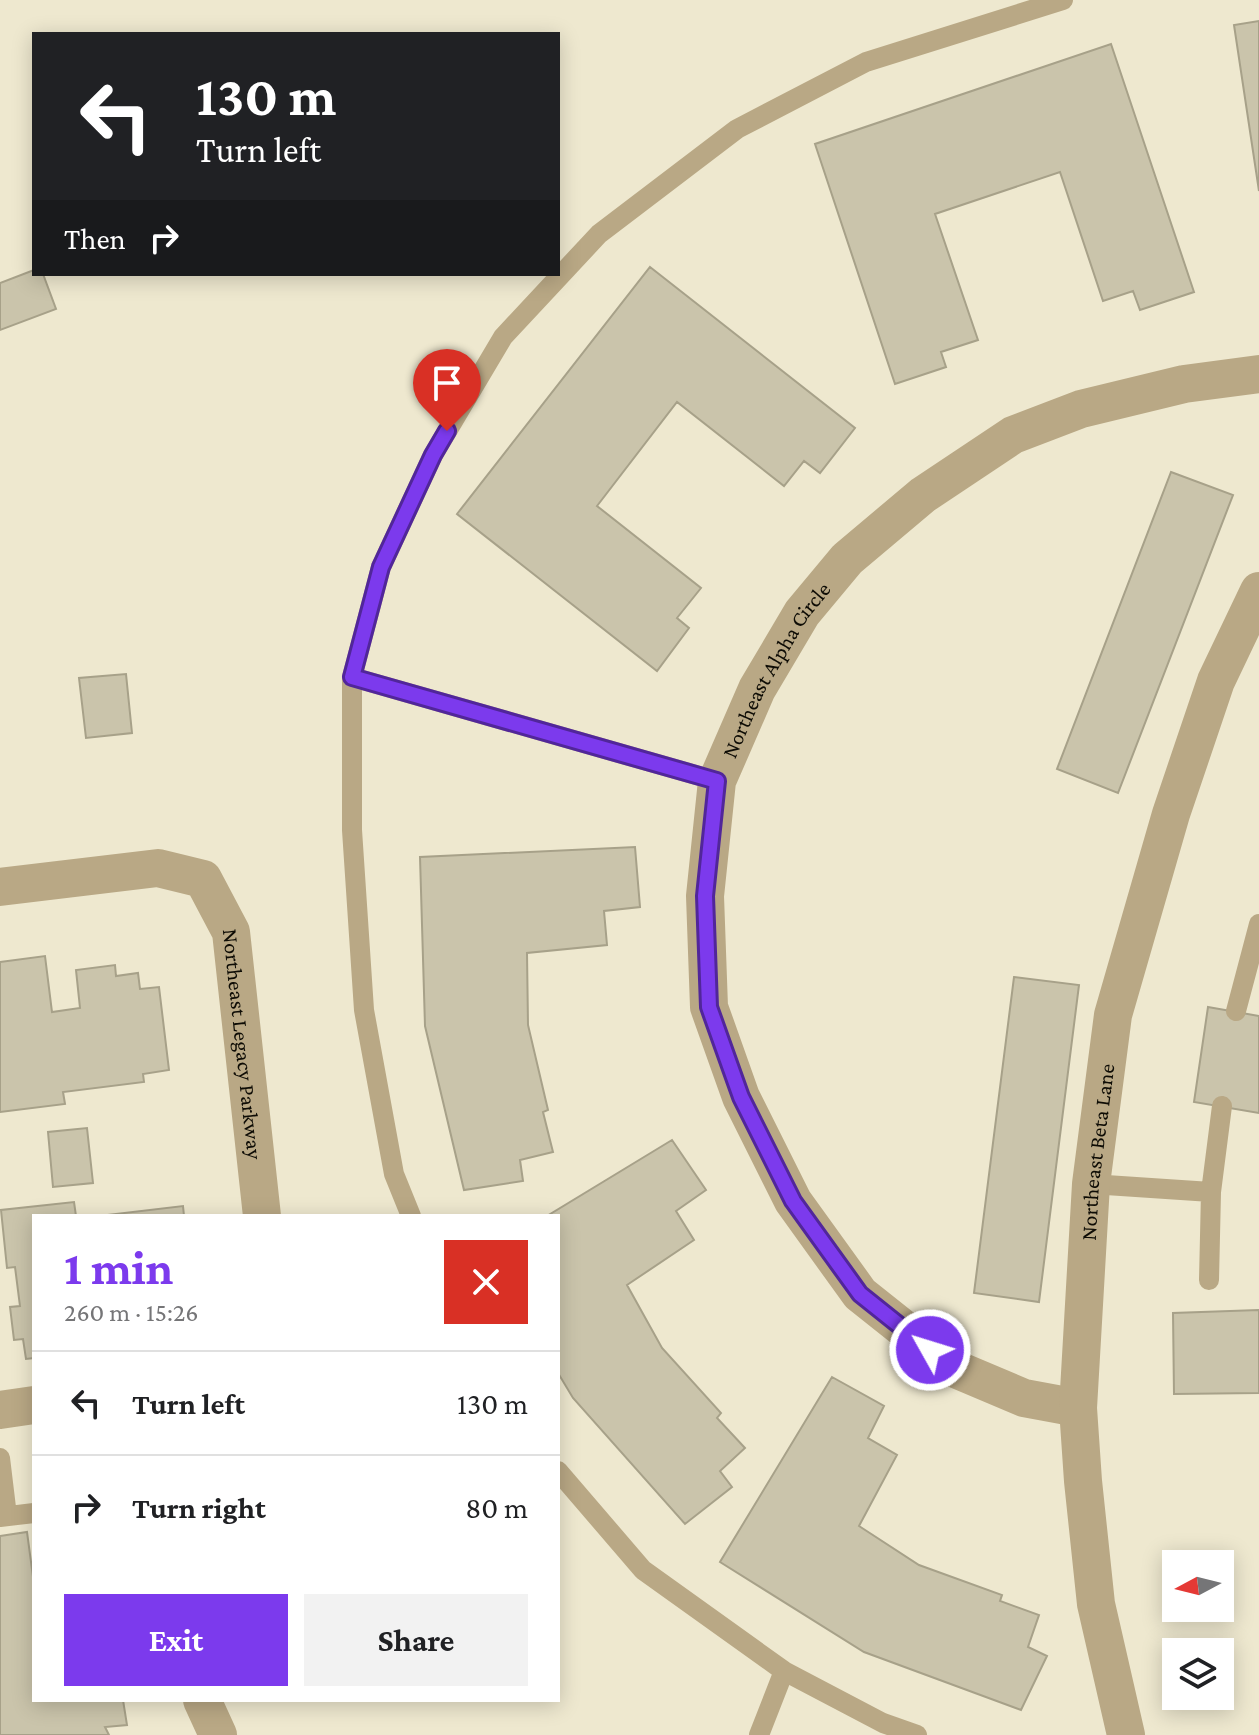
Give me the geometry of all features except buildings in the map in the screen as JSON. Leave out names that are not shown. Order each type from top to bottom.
[{"type":"street","name":"Northeast Alpha Circle","points":[[1078,1408],[1024,1398],[953,1368],[860,1294],[793,1201],[741,1097],[709,1007],[705,896],[717,781],[757,689],[802,613],[847,559],[923,495],[1013,435],[1081,409],[1184,384],[1259,374]]},
{"type":"street","name":"Northeast Beta Lane","points":[[1126,1735],[1096,1604],[1078,1408],[1091,1184],[1113,1015],[1171,814],[1216,681],[1259,591]]},
{"type":"street","name":"Northeast Legacy Parkway","points":[[0,887],[158,868],[203,879],[231,932],[262,1214]]},
{"type":"street","points":[[0,1410],[32,1405]]},
{"type":"street","points":[[203,1702],[218,1735]]},
{"type":"lane","points":[[560,276],[599,234],[737,129],[866,62],[1063,0]]},
{"type":"lane","points":[[410,1214],[394,1174],[364,1010],[352,830],[352,677],[381,567],[433,455],[503,337],[560,276]]},
{"type":"lane","points":[[352,677],[717,781]]},
{"type":"lane","points":[[1236,1011],[1259,924]]},
{"type":"lane","points":[[1209,1280],[1211,1192],[1222,1106]]},
{"type":"lane","points":[[1091,1184],[1211,1192]]},
{"type":"lane","points":[[0,1458],[3,1516],[32,1513]]},
{"type":"lane","points":[[560,1473],[643,1570],[784,1671],[883,1723],[917,1735]]},
{"type":"lane","points":[[759,1735],[784,1671]]},
{"type":"route","points":[[447,431],[381,567],[352,677],[717,781],[705,896],[709,1007],[741,1097],[793,1201],[860,1294],[930,1350]]}]
